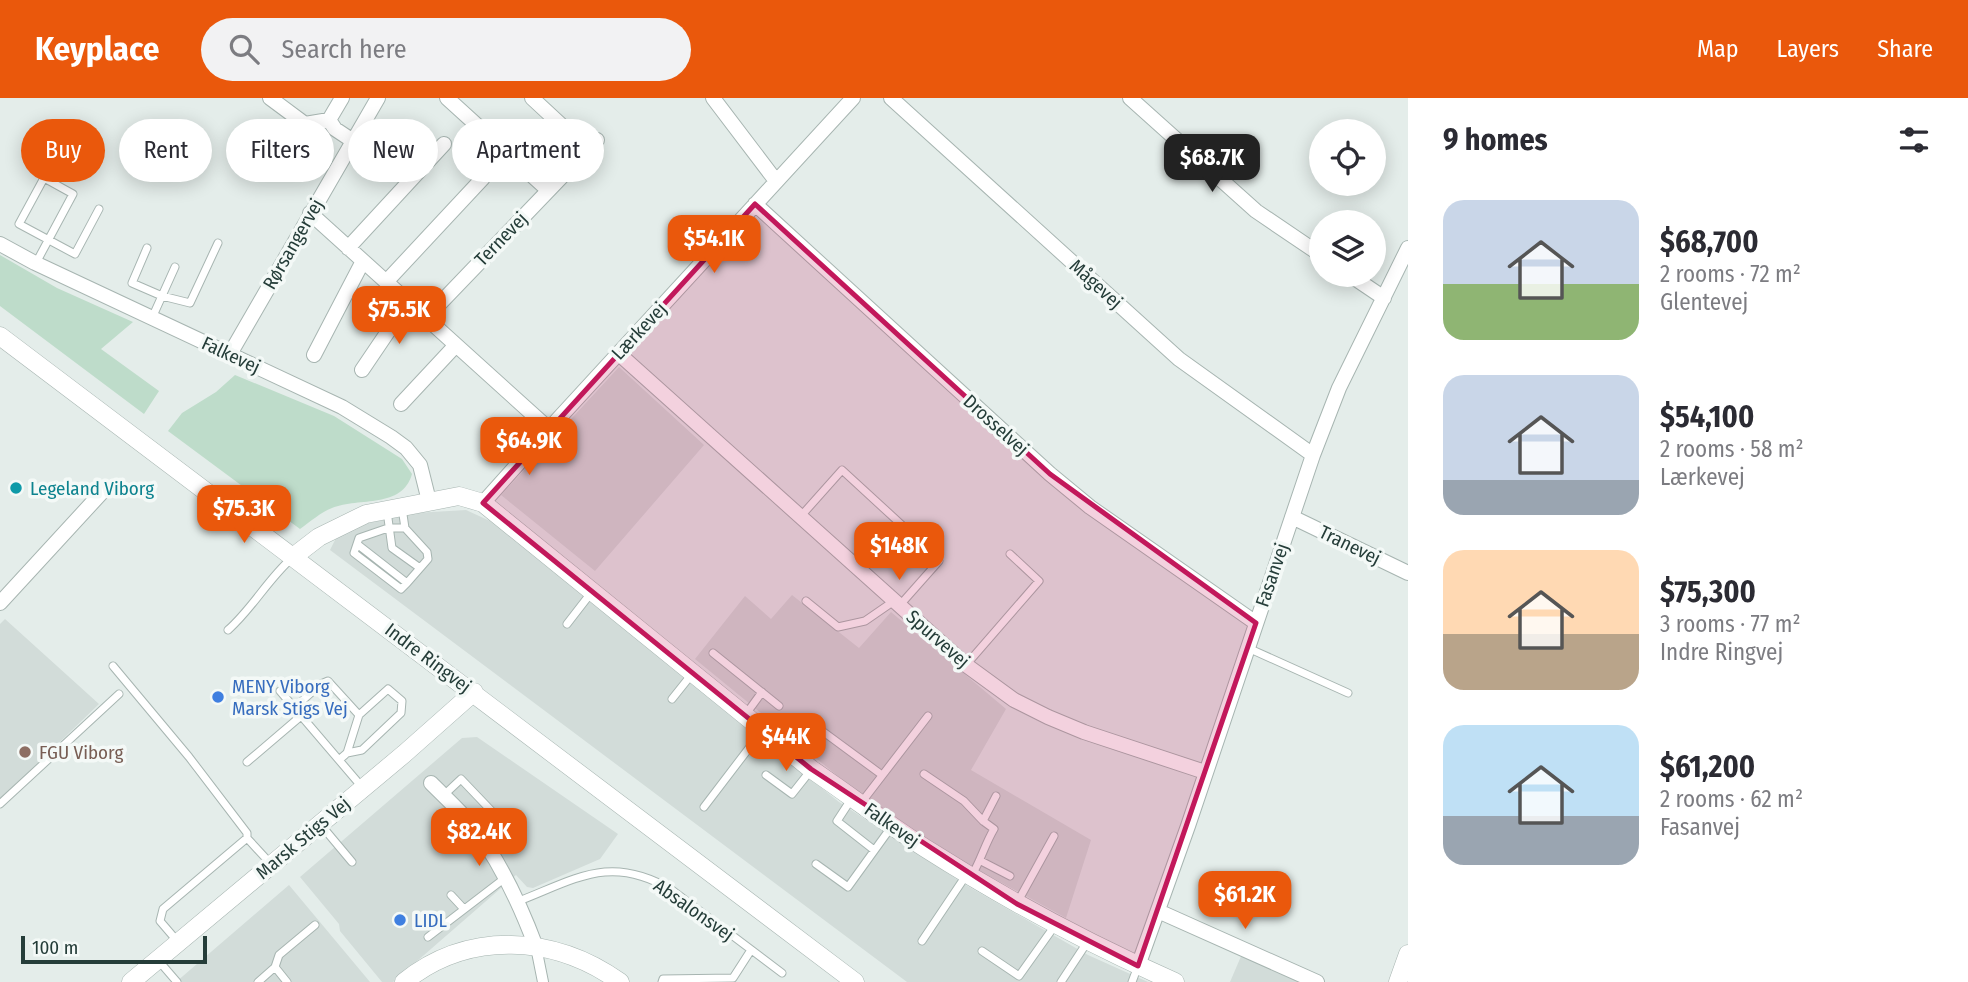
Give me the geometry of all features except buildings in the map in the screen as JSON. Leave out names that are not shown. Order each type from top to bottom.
[{"type":"street","points":[[270,98],[298,119]]},
{"type":"street","points":[[330,119],[342,98]]},
{"type":"street","name":"Rørsangervej","points":[[366,119],[378,98]]},
{"type":"street","points":[[447,98],[548,190]]},
{"type":"street","name":"Ternevej","points":[[426,318],[592,145],[532,98]]},
{"type":"street","points":[[713,98],[776,181]]},
{"type":"street","name":"Lærkevej","points":[[483,503],[853,98]]},
{"type":"street","name":"Mågevej","points":[[891,98],[1179,359],[1313,455]]},
{"type":"street","points":[[1130,98],[1256,211],[1309,247]]},
{"type":"street","points":[[348,248],[444,144]]},
{"type":"street","name":"Rørsangervej","points":[[230,354],[348,149]]},
{"type":"street","points":[[386,282],[479,182]]},
{"type":"street","name":"Drosselvej","points":[[755,204],[1050,474],[1090,507],[1256,623]]},
{"type":"street","points":[[310,213],[549,429]]},
{"type":"street","name":"Falkevej","points":[[0,244],[35,264],[342,407],[406,448],[420,465],[429,500]]},
{"type":"street","name":"Fasanvej","points":[[1135,974],[1313,455],[1339,388],[1408,248]]},
{"type":"street","points":[[314,355],[363,261]]},
{"type":"street","points":[[1368,287],[1384,298]]},
{"type":"street","points":[[362,370],[408,302]]},
{"type":"street","name":"Indre Ringvej","points":[[0,336],[474,692],[843,979]]},
{"type":"street","points":[[401,404],[456,345]]},
{"type":"street","name":"Spurvevej","points":[[618,353],[966,665],[1014,700],[1084,732],[1206,772]]},
{"type":"street","points":[[0,603],[104,490]]},
{"type":"street","points":[[293,557],[319,537],[366,514],[392,515],[429,500],[459,496],[483,503]]},
{"type":"street","name":"Falkevej","points":[[483,503],[811,769],[892,825],[973,870],[1017,904],[1089,940],[1135,974],[1175,982]]},
{"type":"street","name":"Tranevej","points":[[1292,517],[1408,573]]},
{"type":"street","name":"Marsk Stigs Vej","points":[[131,982],[474,692]]},
{"type":"street","points":[[431,783],[472,825],[519,901],[536,947],[543,982]]},
{"type":"street","points":[[1158,911],[1317,982]]},
{"type":"street","points":[[404,982],[436,961],[495,944],[557,951],[588,962],[620,982]]},
{"type":"street","points":[[1398,982],[1408,956]]},
{"type":"street","points":[[1404,982],[1408,956]]},
{"type":"lane","points":[[35,264],[48,240],[73,194],[44,177],[19,223],[48,240],[75,254],[99,209]]},
{"type":"lane","points":[[146,248],[132,283],[162,296],[190,303],[218,243]]},
{"type":"lane","points":[[152,319],[175,267]]},
{"type":"lane","points":[[800,517],[842,471],[904,527]]},
{"type":"lane","points":[[392,515],[405,528]]},
{"type":"lane","points":[[392,515],[427,552],[428,559],[407,583],[357,544],[359,538],[373,532],[392,515]]},
{"type":"lane","points":[[392,515],[392,548],[420,568]]},
{"type":"lane","points":[[966,665],[1039,581],[1010,554]]},
{"type":"lane","points":[[228,630],[240,620],[278,570],[293,557]]},
{"type":"lane","points":[[806,601],[838,627],[865,621],[897,603],[939,561]]},
{"type":"lane","points":[[567,624],[592,593]]},
{"type":"lane","points":[[1247,648],[1348,693]]},
{"type":"lane","points":[[713,653],[779,706]]},
{"type":"lane","points":[[113,666],[189,757],[247,833],[247,838],[272,864]]},
{"type":"lane","points":[[672,699],[693,674]]},
{"type":"lane","points":[[294,708],[328,681],[359,715]]},
{"type":"lane","points":[[339,761],[347,752],[359,715],[388,689],[402,701],[401,713],[362,750],[347,752]]},
{"type":"lane","points":[[280,691],[362,788]]},
{"type":"lane","points":[[744,715],[762,692]]},
{"type":"lane","points":[[0,804],[120,694]]},
{"type":"lane","points":[[247,762],[301,716]]},
{"type":"lane","points":[[874,850],[837,821],[882,775],[928,716]]},
{"type":"lane","points":[[786,749],[810,722],[882,775]]},
{"type":"lane","points":[[704,807],[763,730]]},
{"type":"lane","points":[[766,775],[792,794],[811,769]]},
{"type":"lane","points":[[922,941],[973,870],[994,829],[982,821],[964,801],[924,774]]},
{"type":"lane","points":[[444,796],[461,779],[503,823],[483,841]]},
{"type":"lane","points":[[982,821],[996,796]]},
{"type":"lane","points":[[320,824],[352,862]]},
{"type":"lane","points":[[816,864],[848,887],[892,825]]},
{"type":"lane","points":[[1017,904],[1054,836]]},
{"type":"lane","points":[[178,942],[160,921],[163,909],[247,838]]},
{"type":"lane","name":"Absalonsvej","points":[[519,901],[588,873],[610,870],[632,872],[653,879],[672,890],[782,973]]},
{"type":"lane","points":[[973,870],[1010,876]]},
{"type":"lane","points":[[428,937],[505,877]]},
{"type":"lane","points":[[451,895],[464,909]]},
{"type":"lane","points":[[982,951],[1019,976],[1056,924]]},
{"type":"lane","points":[[258,982],[275,967],[279,955],[315,925]]},
{"type":"lane","points":[[1061,982],[1089,940]]},
{"type":"lane","points":[[662,982],[663,979],[733,978],[751,950]]},
{"type":"lane","points":[[158,959],[177,982]]},
{"type":"lane","points":[[275,967],[287,982]]},
{"type":"highlighted area","points":[[755,204],[1050,474],[1256,623],[1138,966],[1017,904],[811,769],[483,503]]},
{"type":"shaded area","points":[[619,367],[704,445],[595,571],[501,495]]},
{"type":"shaded area","points":[[466,510],[490,521],[839,802],[964,884],[1088,955],[1148,982],[907,982],[330,550],[336,538],[360,525],[415,513]]},
{"type":"shaded area","points":[[792,595],[859,648],[891,612],[1006,709],[971,770],[1091,840],[1066,918],[962,861],[856,791],[695,659],[745,596],[771,619]]},
{"type":"shaded area","name":"FGU Viborg","points":[[5,619],[99,704],[0,800],[0,624]]},
{"type":"shaded area","points":[[477,737],[618,834],[600,859],[533,888],[527,887],[516,875],[393,982],[382,982],[300,877],[462,738]]},
{"type":"shaded area","points":[[289,885],[370,982],[176,982]]},
{"type":"shaded area","points":[[1242,954],[1302,982],[1230,982]]},
{"type":"green space","points":[[0,255],[57,288],[133,322],[101,349],[159,391],[144,414],[0,306]]},
{"type":"green space","points":[[235,375],[334,416],[402,459],[412,474],[407,485],[390,497],[332,508],[300,529],[168,431],[182,413],[216,392]]},
{"type":"place","name":"Legeland Viborg","points":[[16,488]]},
{"type":"place","name":"MENY Viborg Marsk Stigs Vej","points":[[218,697]]},
{"type":"place","name":"FGU Viborg","points":[[25,752]]},
{"type":"place","name":"LIDL","points":[[400,920]]}]
